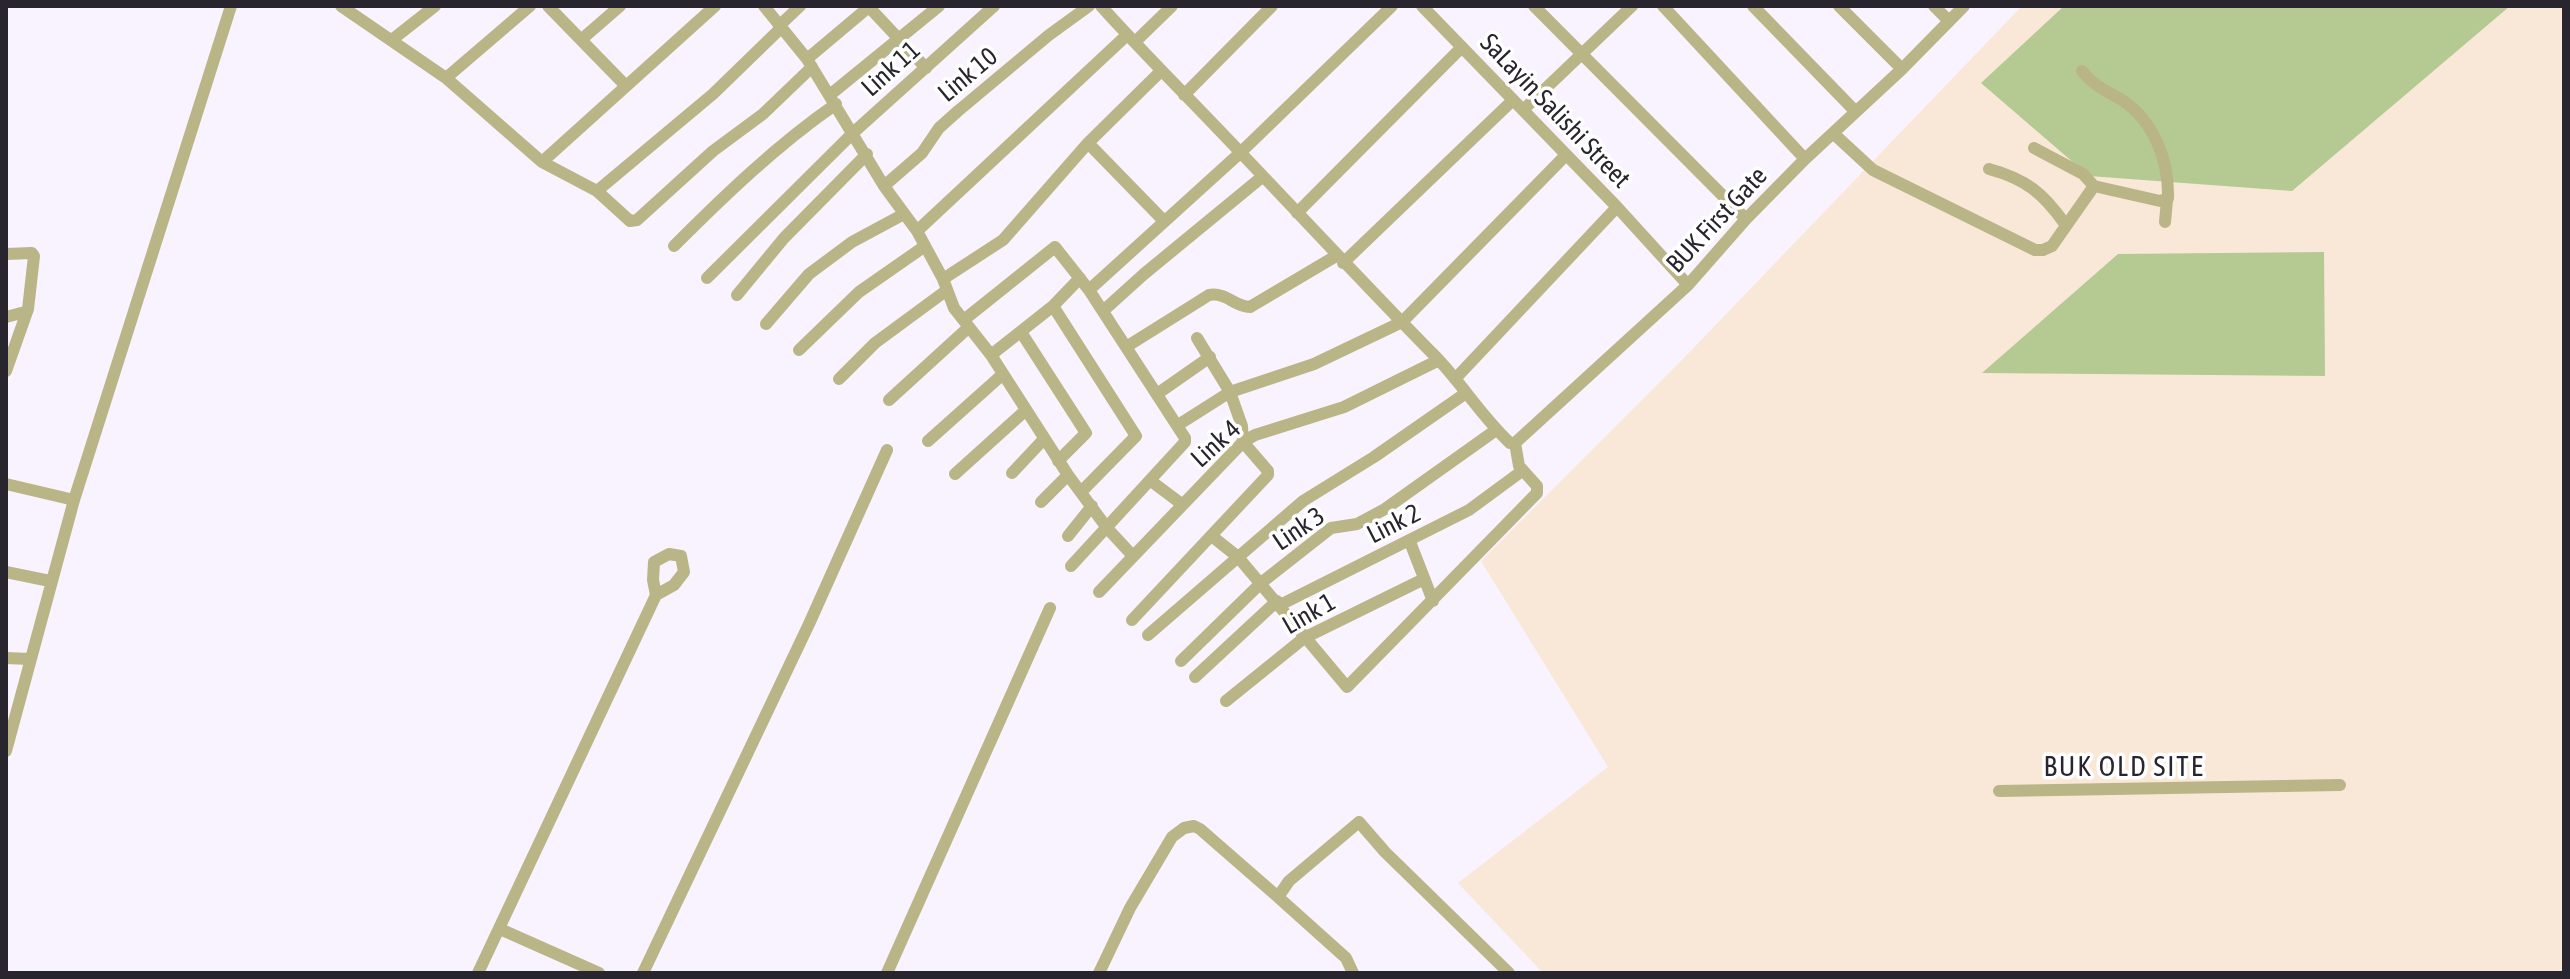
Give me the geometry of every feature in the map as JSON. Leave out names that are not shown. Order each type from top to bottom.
[{"type":"street","points":[[7,743],[74,500],[231,6]]},
{"type":"street","points":[[341,6],[446,78],[542,162],[597,191],[630,221],[637,220],[713,151],[763,114],[869,6],[926,68]]},
{"type":"street","points":[[393,39],[435,6]]},
{"type":"street","points":[[507,6],[516,18]]},
{"type":"street","points":[[446,78],[530,6]]},
{"type":"street","points":[[548,6],[626,86]]},
{"type":"street","points":[[582,39],[620,6]]},
{"type":"street","points":[[542,162],[715,6]]},
{"type":"street","points":[[764,6],[810,63],[834,99],[884,186],[917,231],[954,308],[991,355],[1068,475],[1107,528],[1133,556]]},
{"type":"street","points":[[597,191],[713,94],[800,6]]},
{"type":"street","points":[[674,246],[728,192],[939,6]]},
{"type":"street","name":"Link 11","points":[[707,278],[854,132],[994,6]]},
{"type":"street","name":"Link 10","points":[[884,186],[922,153],[948,120],[1049,35],[1089,6]]},
{"type":"street","points":[[1101,6],[1160,72],[1439,360],[1496,430],[1510,443],[1515,443],[1522,471],[1537,486],[1537,493],[1345,687],[1261,583],[1238,557],[1213,537]]},
{"type":"street","points":[[917,231],[1131,38],[1172,6]]},
{"type":"street","points":[[1184,95],[1272,6]]},
{"type":"street","points":[[1089,290],[1240,153],[1392,6]]},
{"type":"street","name":"SaLayin Salishi Street","points":[[1422,6],[1617,207],[1688,285]]},
{"type":"street","points":[[1534,6],[1746,219]]},
{"type":"street","points":[[1523,110],[1632,6]]},
{"type":"street","points":[[1663,6],[1805,159]]},
{"type":"street","points":[[1753,6],[1856,112]]},
{"type":"street","points":[[1839,6],[1902,69]]},
{"type":"street","points":[[1934,6],[1949,21]]},
{"type":"street","name":"BUK First Gate","points":[[1515,443],[1688,285],[1746,219],[1805,159],[1902,69],[1964,6]]},
{"type":"street","points":[[1297,213],[1462,47]]},
{"type":"street","points":[[2082,71],[2091,83],[2133,109],[2153,134],[2166,167],[2165,222]]},
{"type":"street","points":[[839,379],[875,343],[1003,240],[1088,143],[1160,72]]},
{"type":"street","points":[[1126,347],[1209,295],[1224,294],[1243,307],[1250,307],[1340,260],[1513,100]]},
{"type":"street","points":[[1834,134],[1873,170],[2035,250],[2052,246],[2094,186]]},
{"type":"street","points":[[1088,143],[1164,221]]},
{"type":"street","points":[[2034,148],[2083,174],[2094,186],[2136,197],[2167,200]]},
{"type":"street","points":[[1089,290],[1240,153]]},
{"type":"street","points":[[737,295],[784,238],[867,154]]},
{"type":"street","points":[[1178,425],[1230,392],[1314,364],[1402,322],[1566,155]]},
{"type":"street","points":[[1989,169],[2014,176],[2032,187],[2065,224]]},
{"type":"street","points":[[1103,311],[1262,177]]},
{"type":"street","points":[[1455,379],[1617,207]]},
{"type":"street","points":[[766,324],[809,274],[852,242],[904,214]]},
{"type":"street","points":[[799,350],[859,292],[925,246]]},
{"type":"street","points":[[889,400],[967,323],[1052,247],[1089,290],[1178,425],[1185,442],[1071,566]]},
{"type":"street","points":[[6,254],[33,254],[25,312],[6,371]]},
{"type":"street","points":[[991,355],[1053,306],[1080,278]]},
{"type":"street","points":[[1053,306],[1136,436],[1081,492]]},
{"type":"street","points":[[6,317],[25,312]]},
{"type":"street","points":[[1021,332],[1086,433],[1058,461]]},
{"type":"street","points":[[1132,620],[1268,475],[1243,442],[1242,426],[1230,392],[1197,338]]},
{"type":"street","points":[[1157,394],[1210,357]]},
{"type":"street","name":"Link 4","points":[[1099,592],[1243,442],[1255,435],[1344,407],[1439,360]]},
{"type":"street","points":[[928,441],[1003,374]]},
{"type":"street","points":[[1148,635],[1303,501],[1374,457],[1466,393]]},
{"type":"street","points":[[955,474],[1026,410]]},
{"type":"street","name":"Link 3","points":[[1181,661],[1261,583],[1331,528],[1357,524],[1385,509],[1496,430]]},
{"type":"street","points":[[1012,473],[1044,439]]},
{"type":"street","points":[[643,973],[809,624],[887,450]]},
{"type":"street","name":"Link 2","points":[[1195,677],[1278,603],[1410,542],[1469,510],[1522,471]]},
{"type":"street","points":[[1041,502],[1068,475]]},
{"type":"street","points":[[1151,481],[1183,505]]},
{"type":"street","points":[[6,484],[74,500]]},
{"type":"street","points":[[1068,536],[1092,506]]},
{"type":"street","points":[[1410,542],[1433,601]]},
{"type":"street","points":[[6,572],[50,581]]},
{"type":"street","name":"Link 1","points":[[1226,701],[1304,638],[1424,579]]},
{"type":"street","points":[[478,973],[656,595]]},
{"type":"street","points":[[887,973],[1050,608]]},
{"type":"street","points":[[6,658],[30,659]]},
{"type":"street","points":[[1999,791],[2340,785]]},
{"type":"street","points":[[1278,897],[1289,881],[1359,822],[1385,852],[1509,973]]},
{"type":"street","points":[[1099,973],[1130,908],[1172,837],[1184,828],[1194,826],[1346,958],[1353,973]]},
{"type":"street","points":[[500,929],[599,973]]},
{"type":"shaded area","points":[[2022,6],[2564,6],[2564,973],[1543,973],[1458,883],[1608,767],[1481,561],[1682,360]]},
{"type":"green space","points":[[2064,6],[2510,6],[2292,191],[2089,176],[1981,83]]},
{"type":"green space","points":[[2324,252],[2325,376],[1982,373],[2118,254]]},
{"type":"district","name":"BUK OLD SITE","points":[[2124,767]]}]
